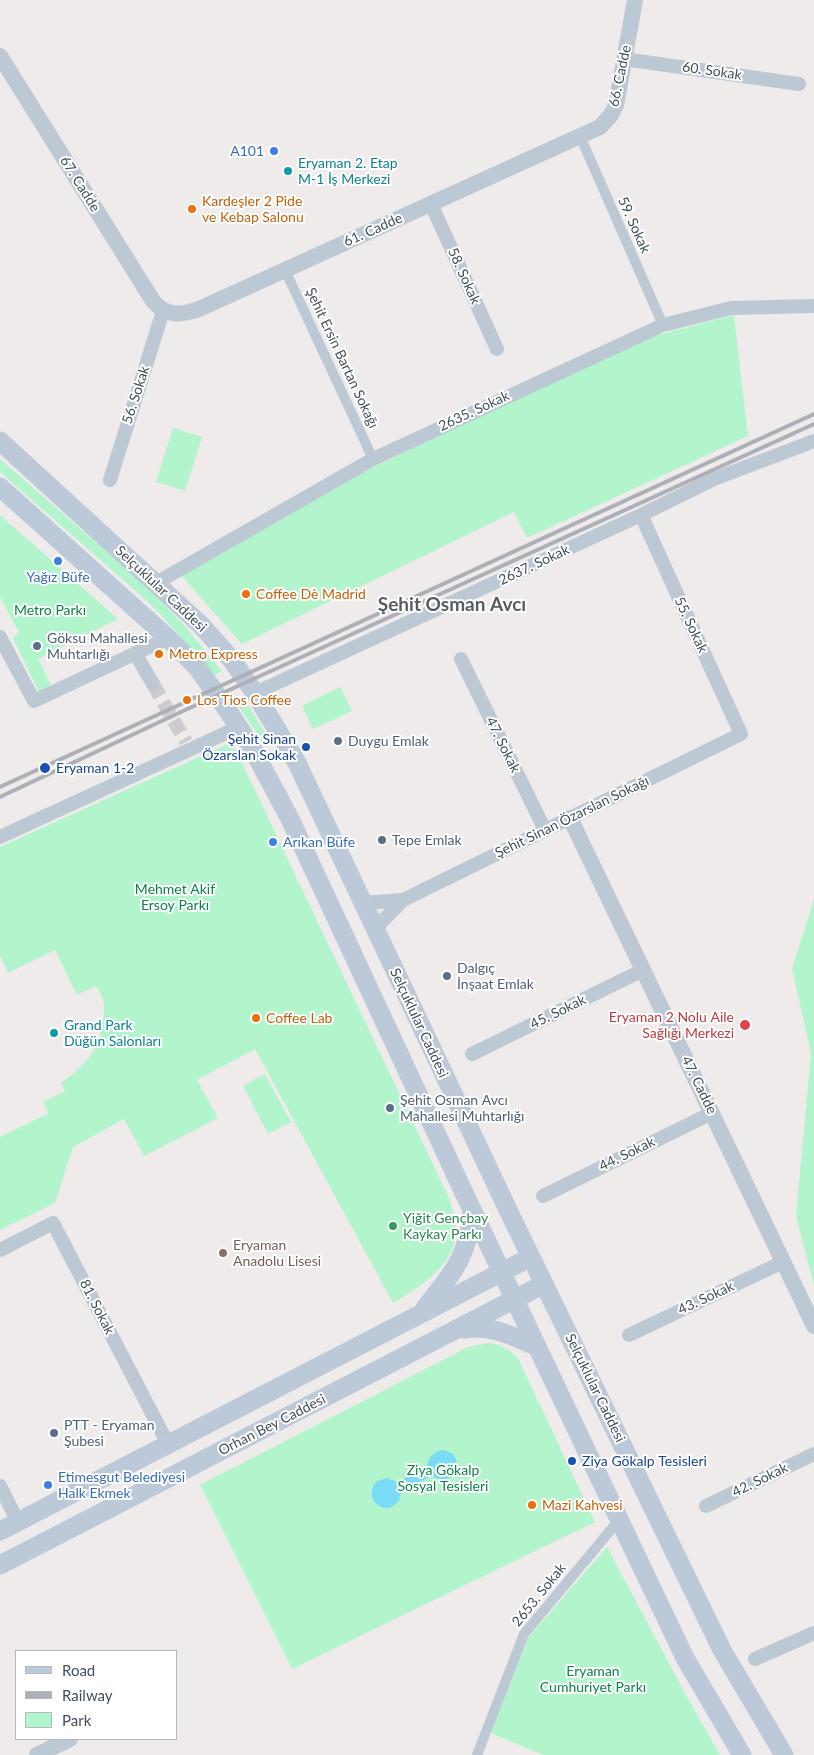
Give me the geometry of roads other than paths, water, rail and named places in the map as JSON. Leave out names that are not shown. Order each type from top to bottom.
[{"type":"main road","name":"Selçuklular Caddesi","points":[[0,441],[202,626],[231,659],[255,693],[297,763],[531,1257],[722,1650],[784,1755]]},
{"type":"main road","points":[[0,487],[168,638],[196,667],[239,726],[251,746],[289,818],[536,1346],[685,1658],[742,1755]]},
{"type":"main road","points":[[334,916],[362,902]]},
{"type":"main road","points":[[347,943],[375,929]]},
{"type":"main road","points":[[418,1315],[446,1282],[462,1255],[470,1233],[472,1210]]},
{"type":"main road","points":[[0,1531],[531,1257]]},
{"type":"main road","name":"Orhan Bey Caddesi","points":[[0,1565],[544,1284]]},
{"type":"main road","points":[[456,1329],[475,1327],[492,1329],[536,1346]]},
{"type":"street","name":"66. Cadde","points":[[580,136],[600,126],[611,115],[616,105],[635,0]]},
{"type":"street","name":"67. Cadde","points":[[1,58],[145,289],[156,306],[163,311]]},
{"type":"street","name":"60. Sokak","points":[[624,58],[800,84]]},
{"type":"street","name":"61. Cadde","points":[[163,311],[179,314],[193,311],[580,136]]},
{"type":"street","name":"59. Sokak","points":[[580,136],[663,324]]},
{"type":"street","name":"58. Sokak","points":[[431,204],[497,349]]},
{"type":"street","name":"Şehit Ersin Bartan Sokağı","points":[[285,270],[373,459]]},
{"type":"street","name":"2635. Sokak","points":[[156,583],[373,459],[663,324],[731,308],[814,306]]},
{"type":"street","name":"56. Sokak","points":[[110,480],[163,311]]},
{"type":"street","name":"2637. Sokak","points":[[255,693],[714,479],[814,441]]},
{"type":"street","name":"55. Sokak","points":[[640,515],[741,734]]},
{"type":"street","points":[[0,637],[34,701],[168,638]]},
{"type":"street","points":[[135,653],[153,684]]},
{"type":"street","name":"47. Sokak","points":[[461,659],[546,830]]},
{"type":"street","points":[[0,837],[188,746],[239,726]]},
{"type":"street","name":"Şehit Sinan Özarslan Sokağı","points":[[403,900],[741,734]]},
{"type":"street","name":"47. Cadde","points":[[570,818],[814,1326]]},
{"type":"street","points":[[362,902],[403,900]]},
{"type":"street","points":[[375,929],[403,900]]},
{"type":"street","name":"45. Sokak","points":[[472,1054],[643,970]]},
{"type":"street","name":"44. Sokak","points":[[543,1196],[712,1113]]},
{"type":"street","name":"81. Sokak","points":[[0,1250],[54,1222],[168,1444]]},
{"type":"street","name":"43. Sokak","points":[[629,1335],[783,1262]]},
{"type":"street","name":"42. Sokak","points":[[706,1506],[814,1454]]},
{"type":"street","points":[[0,1486],[18,1522]]},
{"type":"street","name":"2653. Sokak","points":[[477,1755],[524,1634],[619,1520]]},
{"type":"street","points":[[755,1659],[814,1633]]},
{"type":"street","points":[[37,1755],[68,1740]]},
{"type":"water","points":[[444,1450],[453,1454],[456,1460],[456,1471],[449,1478],[444,1480],[432,1476],[401,1491],[399,1501],[390,1508],[379,1506],[373,1499],[372,1490],[377,1481],[387,1478],[397,1482],[427,1467],[432,1455]]},
{"type":"tunnel","points":[[153,684],[186,742]]},
{"type":"railway","points":[[0,787],[814,414]]},
{"type":"railway","points":[[0,797],[183,711],[814,424]]},
{"type":"place","name":"A101","points":[[274,151]]},
{"type":"place","name":"Eryaman 2. Etap M-1 İş Merkezi","points":[[288,171]]},
{"type":"place","name":"Kardeşler 2 Pide ve Kebap Salonu","points":[[192,209]]},
{"type":"place","name":"Yağız Büfe","points":[[58,561]]},
{"type":"place","name":"Coffee Dè Madrid","points":[[246,594]]},
{"type":"place","name":"Göksu Mahallesi Muhtarlığı","points":[[37,646]]},
{"type":"place","name":"Metro Express","points":[[159,654]]},
{"type":"place","name":"Los Tios Coffee","points":[[187,700]]},
{"type":"place","name":"Duygu Emlak","points":[[338,741]]},
{"type":"place","name":"Şehit Sinan Özarslan Sokak","points":[[306,747]]},
{"type":"place","name":"Eryaman 1-2","points":[[45,768]]},
{"type":"place","name":"Tepe Emlak","points":[[382,840]]},
{"type":"place","name":"Arıkan Büfe","points":[[273,842]]},
{"type":"place","name":"Dalgıç İnşaat Emlak","points":[[447,976]]},
{"type":"place","name":"Coffee Lab","points":[[256,1018]]},
{"type":"place","name":"Eryaman 2 Nolu Aile Sağlığı Merkezi","points":[[745,1025]]},
{"type":"place","name":"Grand Park Düğün Salonları","points":[[54,1033]]},
{"type":"place","name":"Şehit Osman Avcı Mahallesi Muhtarlığı","points":[[390,1108]]},
{"type":"place","name":"Yiğit Gençbay Kaykay Parkı","points":[[393,1226]]},
{"type":"place","name":"Eryaman Anadolu Lisesi","points":[[223,1253]]},
{"type":"place","name":"PTT - Eryaman Şubesi","points":[[54,1433]]},
{"type":"place","name":"Ziya Gökalp Tesisleri","points":[[572,1461]]},
{"type":"place","name":"Etimesgut Belediyesi Halk Ekmek","points":[[48,1485]]},
{"type":"place","name":"Mazi Kahvesi","points":[[532,1505]]},
{"type":"district","name":"Şehit Osman Avcı","points":[[452,605]]},
{"type":"park label","name":"Metro Parkı","points":[[50,610]]},
{"type":"park label","name":"Mehmet Akif Ersoy Parkı","points":[[175,898]]},
{"type":"park label","name":"Ziya Gökalp Sosyal Tesisleri","points":[[443,1478]]},
{"type":"park label","name":"Eryaman Cumhuriyet Parkı","points":[[593,1679]]}]
